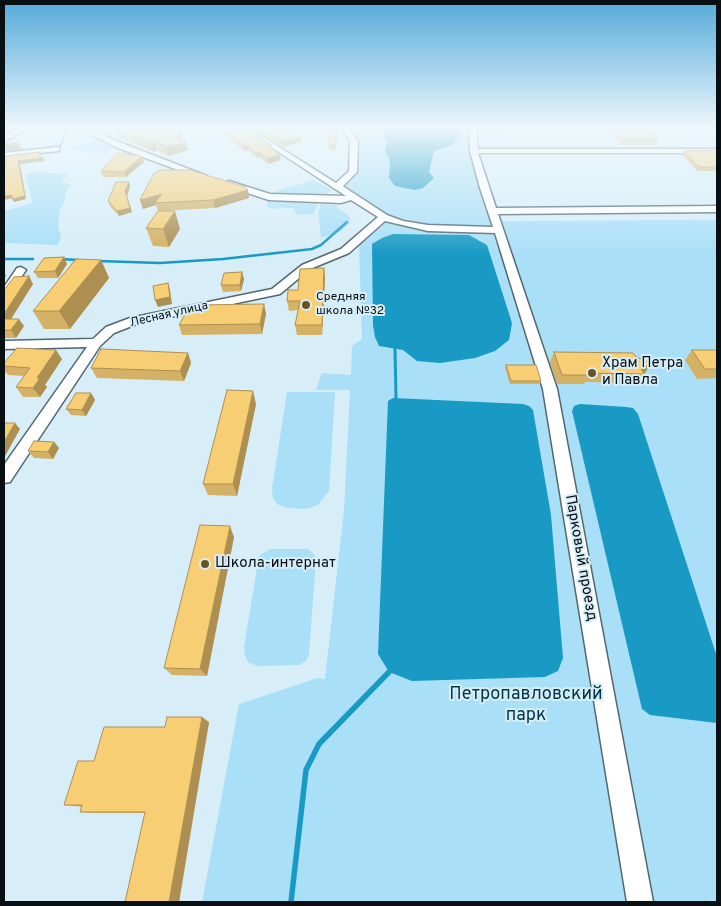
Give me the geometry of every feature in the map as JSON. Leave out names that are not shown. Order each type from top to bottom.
[{"type":"street","points":[[189,170],[210,178]]},
{"type":"street","points":[[310,170],[381,216],[401,223],[428,228],[496,220],[717,209]]},
{"type":"street","points":[[340,190],[339,185],[353,170]]},
{"type":"street","name":"Парковый проезд","points":[[479,170],[550,389],[640,902]]},
{"type":"street","points":[[224,182],[269,197],[341,200],[353,197]]},
{"type":"street","name":"Лесная улица","points":[[4,477],[96,343],[110,330],[134,321],[276,292],[306,267],[345,251],[381,216]]},
{"type":"street","points":[[4,294],[21,270]]},
{"type":"street","points":[[4,345],[96,343]]},
{"type":"green space","name":"Петропавловский парк","points":[[357,170],[477,170],[490,217],[502,221],[717,220],[717,902],[202,902],[239,704],[317,678],[325,679],[344,510],[350,390],[316,390],[322,373],[351,375],[352,346],[362,339],[359,244],[380,213],[344,187]]},
{"type":"green space","points":[[40,172],[69,174],[61,182],[73,185],[67,188],[64,203],[60,209],[58,225],[61,237],[58,245],[4,243],[4,211],[32,203],[26,174]]},
{"type":"green space","points":[[313,180],[332,189],[323,197],[272,195],[270,193]]},
{"type":"green space","points":[[274,198],[319,200],[314,214],[297,215],[293,208],[268,209],[267,201]]},
{"type":"green space","points":[[321,204],[335,205],[350,217],[350,223],[341,231],[321,238],[318,213]]},
{"type":"green space","points":[[287,392],[335,392],[329,491],[318,505],[307,509],[287,508],[277,504],[273,498],[272,489]]},
{"type":"green space","points":[[270,549],[308,549],[314,554],[316,560],[309,654],[306,661],[299,665],[257,666],[248,662],[245,655],[244,647],[259,556]]},
{"type":"water","points":[[390,170],[429,170],[434,178],[423,188],[415,190],[395,186],[389,178]]},
{"type":"water","points":[[393,234],[469,235],[487,245],[512,323],[509,340],[495,351],[475,358],[440,363],[417,361],[403,350],[379,346],[373,325],[372,244]]},
{"type":"water","points":[[393,398],[523,404],[533,410],[551,515],[563,658],[558,671],[545,677],[412,681],[389,672],[378,654],[388,401]]},
{"type":"water","points":[[580,404],[633,408],[638,414],[717,657],[717,723],[650,715],[642,709],[572,411],[574,406]]},
{"type":"building","points":[[4,170],[20,170],[25,196],[12,199],[12,195],[4,196]]},
{"type":"building","points":[[102,170],[126,170],[124,172]]},
{"type":"building","points":[[159,170],[191,170],[245,187],[248,190],[213,200],[155,203],[162,194],[140,200],[154,173]]},
{"type":"building","points":[[116,182],[129,182],[125,191],[130,208],[117,211],[108,201]]},
{"type":"building","points":[[158,211],[175,211],[163,229],[146,228]]},
{"type":"building","points":[[64,257],[55,271],[34,272],[44,258]]},
{"type":"building","points":[[76,259],[101,260],[59,311],[33,311]]},
{"type":"building","points":[[324,268],[322,325],[295,325],[300,301],[287,301],[288,290],[298,290],[300,269]]},
{"type":"building","points":[[242,272],[240,285],[221,285],[224,273]]},
{"type":"building","points":[[29,276],[4,314],[4,290],[14,277]]},
{"type":"building","points":[[168,283],[170,297],[155,300],[153,286]]},
{"type":"building","points":[[264,304],[260,324],[179,325],[185,314],[196,308],[197,305]]},
{"type":"building","points":[[4,319],[19,319],[11,330],[4,330]]},
{"type":"building","points":[[17,348],[56,350],[37,378],[40,378],[33,388],[16,387],[30,368],[4,366],[4,363]]},
{"type":"building","points":[[101,349],[188,353],[180,371],[91,368]]},
{"type":"building","points":[[692,350],[717,350],[717,369],[705,369]]},
{"type":"building","points":[[554,352],[633,353],[636,357],[651,363],[641,369],[644,374],[588,373],[589,375],[562,375]]},
{"type":"building","points":[[506,365],[536,365],[541,381],[511,381]]},
{"type":"building","points":[[227,390],[253,391],[233,484],[203,484]]},
{"type":"building","points":[[76,393],[91,393],[82,410],[66,409]]},
{"type":"building","points":[[4,423],[15,423],[4,442]]},
{"type":"building","points":[[34,441],[54,442],[48,452],[28,451]]},
{"type":"building","points":[[200,525],[230,526],[200,669],[164,668]]},
{"type":"building","points":[[167,717],[202,717],[169,902],[125,902],[145,812],[80,812],[82,805],[64,805],[78,761],[94,761],[104,727],[165,727]]},
{"type":"waterway","points":[[98,261],[160,263],[223,259],[312,249],[321,245],[347,222]]},
{"type":"waterway","points":[[4,259],[33,259]]},
{"type":"waterway","points":[[60,259],[78,260]]},
{"type":"waterway","points":[[395,349],[396,398]]},
{"type":"waterway","points":[[291,902],[306,770],[319,744],[389,672]]},
{"type":"place","name":"Средняя школа №32","points":[[306,305]]},
{"type":"place","name":"Храм Петра и Павла","points":[[592,373]]},
{"type":"place","name":"Школа-интернат","points":[[205,564]]}]
